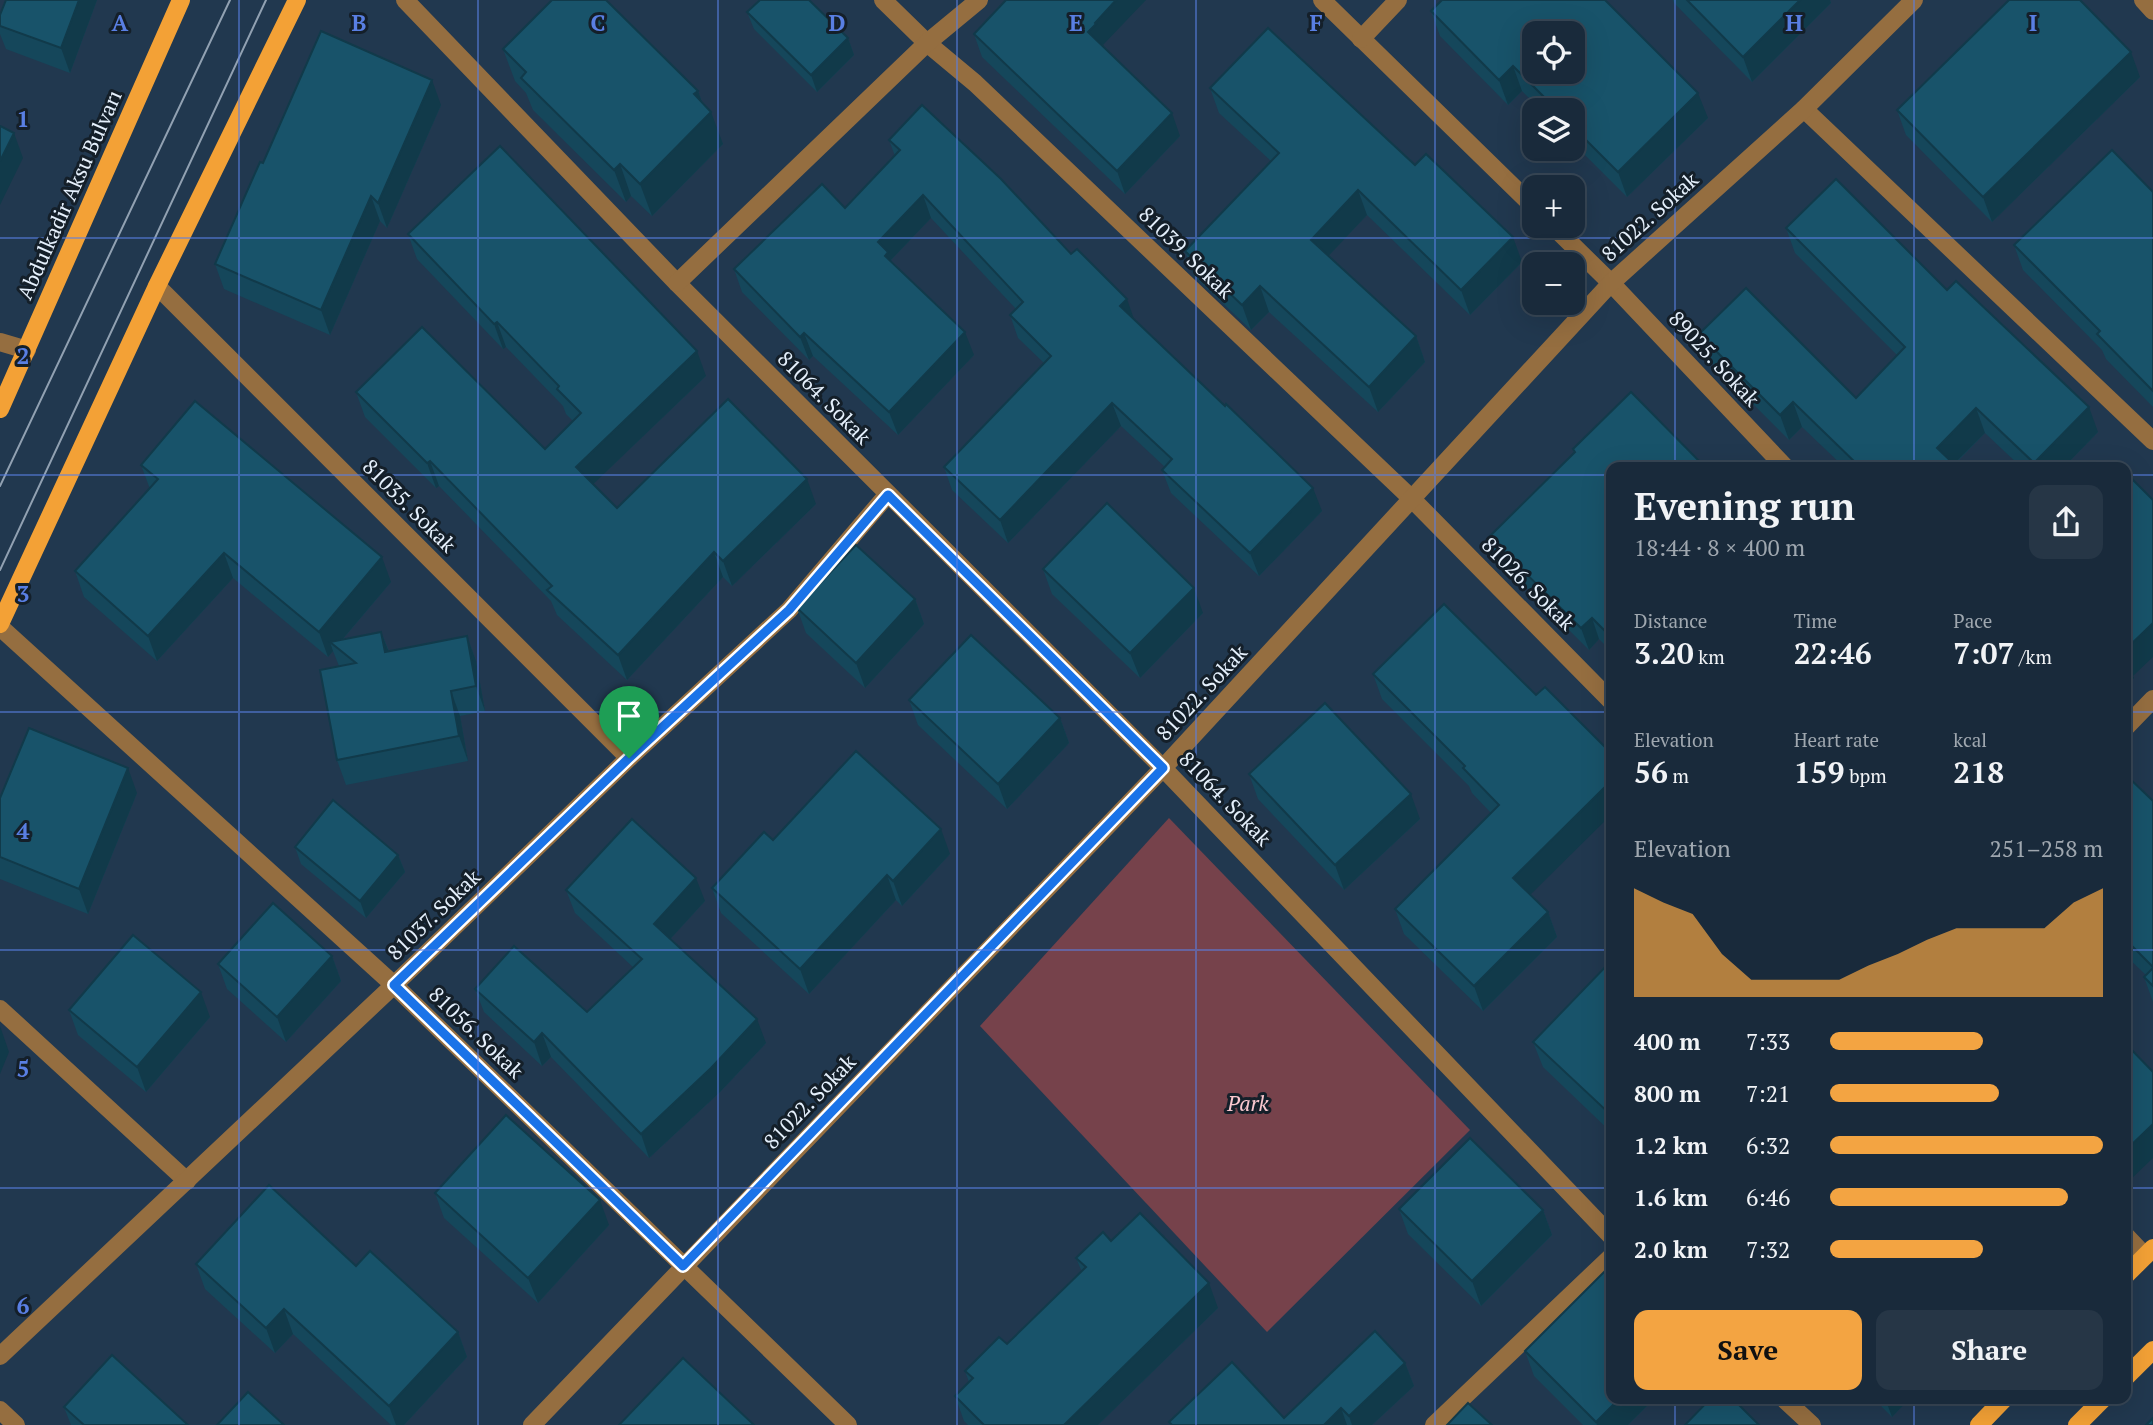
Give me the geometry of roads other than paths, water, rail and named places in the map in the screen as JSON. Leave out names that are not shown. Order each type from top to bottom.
[{"type":"main road","name":"Abdulkadir Aksu Bulvarı","points":[[0,410],[181,0]]},
{"type":"main road","points":[[0,626],[158,286],[298,0]]},
{"type":"main road","points":[[2131,1270],[2149,1252]]},
{"type":"main road","points":[[2131,1372],[2153,1350]]},
{"type":"main road","points":[[1979,1425],[1999,1404]]},
{"type":"main road","points":[[2077,1425],[2098,1404]]},
{"type":"street","name":"81064. Sokak","points":[[405,0],[677,283],[1163,768],[1606,1231]]},
{"type":"street","name":"81039. Sokak","points":[[883,0],[927,43],[975,83],[1412,499]]},
{"type":"street","points":[[677,283],[927,43],[979,0]]},
{"type":"street","points":[[1322,0],[1522,195]]},
{"type":"street","points":[[1361,39],[1398,0]]},
{"type":"street","name":"81022. Sokak","points":[[532,1425],[1163,768],[1611,283],[1804,109],[1914,0]]},
{"type":"street","points":[[2143,0],[2153,11]]},
{"type":"street","points":[[1804,109],[2153,441]]},
{"type":"street","points":[[1565,238],[1611,283]]},
{"type":"street","name":"89025. Sokak","points":[[1611,283],[1779,462]]},
{"type":"street","name":"81035. Sokak","points":[[158,286],[629,758]]},
{"type":"street","points":[[0,342],[27,350]]},
{"type":"street","name":"81037. Sokak","points":[[0,1356],[394,985],[629,758],[789,610],[888,495]]},
{"type":"street","name":"81026. Sokak","points":[[1412,499],[1606,696]]},
{"type":"street","name":"81056. Sokak","points":[[0,626],[394,985],[848,1425]]},
{"type":"street","points":[[2131,722],[2153,699]]},
{"type":"street","points":[[0,1009],[187,1181]]},
{"type":"street","points":[[2131,1239],[2149,1252]]},
{"type":"street","points":[[1434,1425],[1606,1262]]},
{"type":"street","points":[[1789,1404],[1812,1425]]},
{"type":"street","points":[[0,1410],[16,1425]]},
{"type":"tram line","points":[[0,486],[230,0]]},
{"type":"tram line","points":[[0,570],[266,0]]},
{"type":"park label","name":"Park","points":[[1248,1104]]}]
